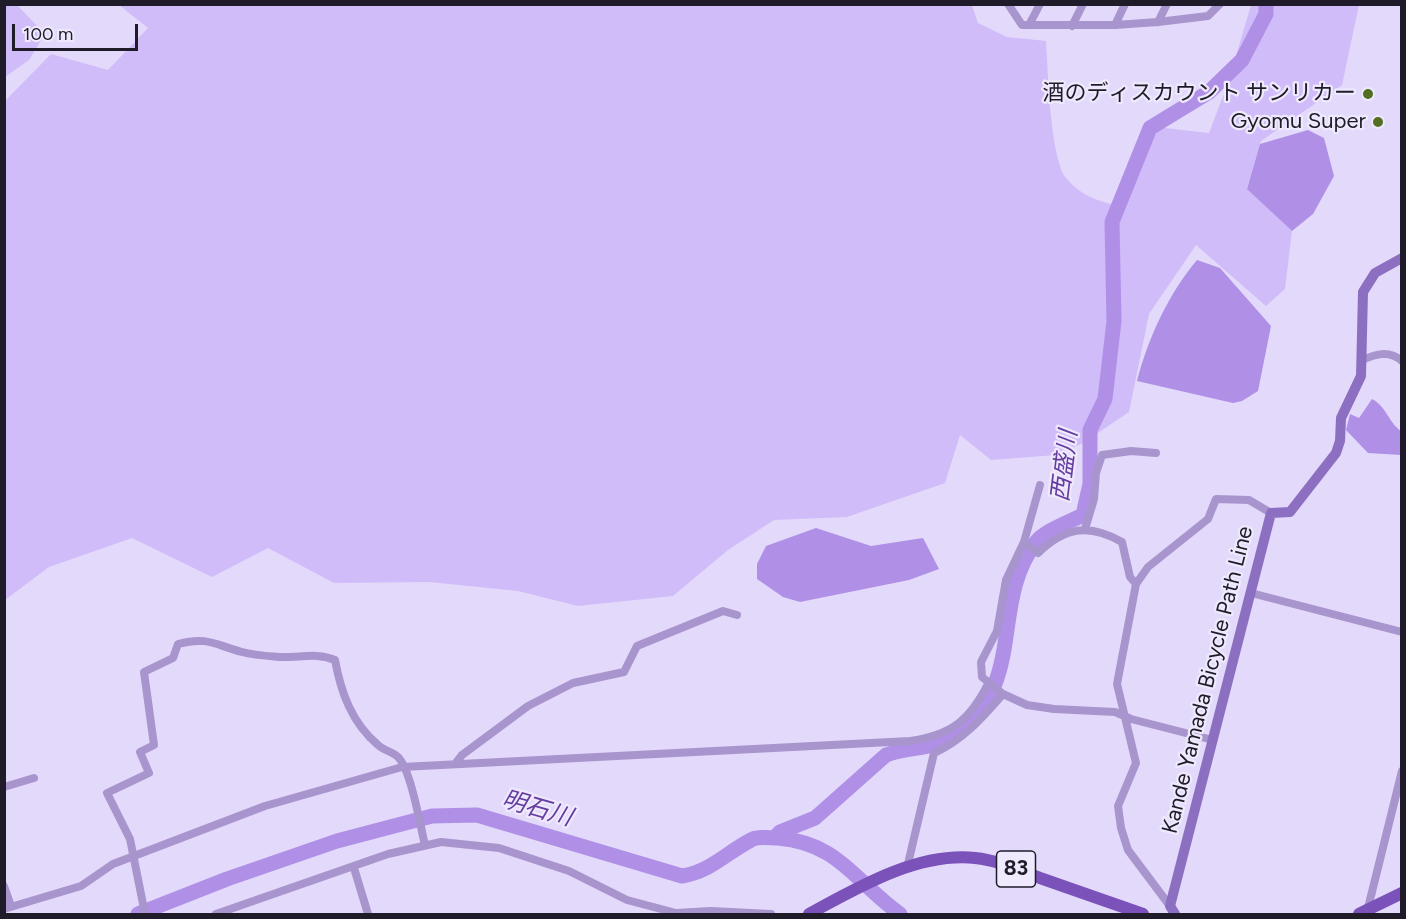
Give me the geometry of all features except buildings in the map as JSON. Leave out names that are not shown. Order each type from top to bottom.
[{"type":"main road","name":"Kande Yamada Bicycle Path Line","points":[[1172,910],[1271,513],[1290,512],[1336,453],[1340,441],[1341,418],[1360,376],[1362,292],[1375,273],[1401,258]]},
{"type":"main road","name":"83","points":[[808,915],[907,868],[933,861],[976,858],[1006,866],[1143,915]]},
{"type":"main road","points":[[1363,913],[1401,893]]},
{"type":"street","points":[[1008,4],[1022,25],[1072,26],[1158,22],[1208,16],[1220,4]]},
{"type":"street","points":[[1029,25],[1040,4]]},
{"type":"street","points":[[1072,26],[1083,4]]},
{"type":"street","points":[[1114,25],[1125,4]]},
{"type":"street","points":[[1158,22],[1167,4]]},
{"type":"street","points":[[1362,360],[1380,353],[1396,356],[1401,361]]},
{"type":"street","points":[[1085,529],[1094,499],[1096,473],[1102,455],[1131,451],[1156,453]]},
{"type":"street","points":[[1040,484],[1024,542],[1006,580],[997,631],[981,662],[982,677],[1003,694],[1027,705],[1054,709],[1115,712],[1213,740]]},
{"type":"street","points":[[1172,910],[1128,850],[1121,828],[1118,806],[1136,763],[1117,684],[1136,584],[1148,567],[1208,519],[1216,499],[1249,500],[1271,513]]},
{"type":"street","points":[[1024,542],[1038,553],[1071,530],[1085,529],[1122,542],[1130,577],[1136,584]]},
{"type":"street","points":[[1251,594],[1401,632]]},
{"type":"street","points":[[455,764],[462,755],[528,706],[573,683],[624,672],[637,646],[723,611],[737,615]]},
{"type":"street","points":[[145,915],[130,838],[107,794],[149,773],[140,752],[154,745],[144,672],[173,658],[178,644],[191,640],[215,642],[242,652],[281,657],[324,655],[335,660],[342,694],[364,732],[380,747],[398,757],[413,794],[425,845]]},
{"type":"street","points":[[4,886],[8,907],[81,886],[113,864],[265,806],[402,767],[786,749],[937,737],[951,730],[981,699],[988,684]]},
{"type":"street","points":[[907,868],[934,753],[952,745],[1003,694]]},
{"type":"street","points":[[1363,913],[1401,771]]},
{"type":"street","points":[[4,787],[34,778]]},
{"type":"street","points":[[216,915],[354,868],[388,854],[441,842],[460,842],[499,848],[569,871],[627,900],[676,913],[771,915]]},
{"type":"street","points":[[354,868],[368,915]]},
{"type":"shaded area","points":[[5,4],[17,5],[45,34],[29,60],[5,77]]},
{"type":"shaded area","points":[[119,5],[972,5],[978,23],[1007,37],[1046,41],[1053,133],[1061,168],[1071,184],[1082,192],[1114,205],[1156,127],[1209,133],[1228,83],[1251,5],[1359,5],[1342,85],[1261,141],[1247,188],[1292,231],[1285,289],[1266,306],[1196,245],[1149,314],[1129,412],[1083,443],[1056,455],[991,460],[960,435],[945,483],[847,517],[774,520],[728,550],[673,596],[578,606],[518,591],[429,582],[334,583],[268,548],[212,577],[132,538],[49,567],[5,600],[5,101],[51,54],[108,70],[148,28]]},
{"type":"shaded area","points":[[1308,130],[1324,138],[1334,176],[1313,214],[1292,231],[1247,189],[1260,144]]},
{"type":"shaded area","points":[[1197,260],[1220,268],[1271,326],[1258,391],[1242,401],[1233,403],[1137,381],[1147,349],[1161,317],[1177,287]]},
{"type":"shaded area","points":[[1372,399],[1381,406],[1401,431],[1401,455],[1368,453],[1346,430],[1350,414],[1359,418]]},
{"type":"shaded area","points":[[816,528],[871,546],[923,538],[939,569],[909,580],[800,602],[783,597],[757,579],[757,564],[766,546]]},
{"type":"waterway","name":"西盛川","points":[[774,838],[780,832],[815,818],[886,755],[931,746],[956,735],[978,713],[992,690],[1001,666],[1014,591],[1022,566],[1040,538],[1051,530],[1083,515],[1090,484],[1090,430],[1105,399],[1114,321],[1112,222],[1150,128],[1209,92],[1242,60],[1266,14],[1266,4]]},
{"type":"waterway","name":"明石川","points":[[138,914],[227,879],[337,841],[432,816],[477,815],[682,876],[701,871],[754,839],[778,838],[799,841],[832,856],[900,914]]},
{"type":"place","name":"酒のディスカウント サンリカー","points":[[1368,94]]},
{"type":"place","name":"Gyomu Super","points":[[1378,122]]}]
